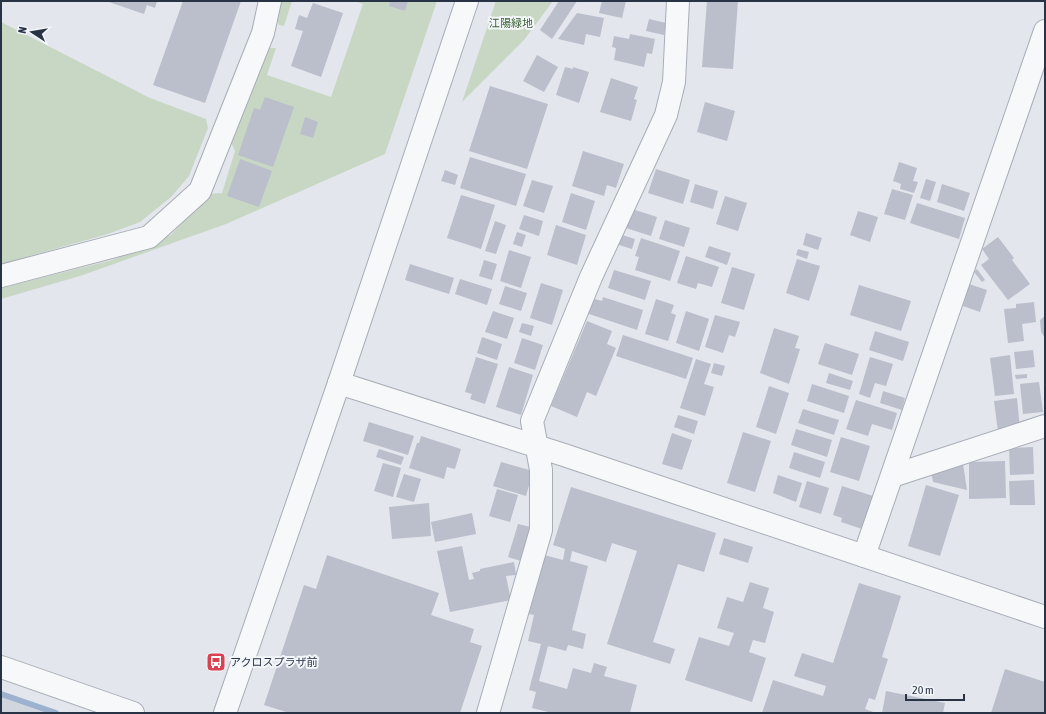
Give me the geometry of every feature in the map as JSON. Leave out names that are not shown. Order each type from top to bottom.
[{"type":"street","points":[[1,276],[149,237],[200,191],[263,33],[270,1]]},
{"type":"street","points":[[225,713],[339,383],[468,1]]},
{"type":"street","points":[[488,713],[541,530],[541,470],[532,421],[591,277],[666,115],[674,82],[678,1]]},
{"type":"street","points":[[864,556],[1045,31]]},
{"type":"street","points":[[339,383],[537,446],[1045,617]]},
{"type":"street","points":[[892,476],[1044,431]]},
{"type":"street","points":[[1,667],[133,713]]},
{"type":"shaded area","points":[[1,697],[46,713],[1,713]]},
{"type":"green space","points":[[278,1],[292,1],[284,26],[279,25],[274,13]]},
{"type":"green space","points":[[355,1],[437,1],[385,154],[226,224],[83,275],[1,299],[1,288],[112,260],[171,235],[208,194],[222,193],[235,151],[231,142],[262,55],[269,48],[276,48],[267,75],[331,97],[363,4]]},
{"type":"green space","name":"江陽緑地","points":[[496,1],[553,1],[524,40],[462,102]]},
{"type":"green space","points":[[1,22],[150,98],[206,119],[208,128],[189,176],[171,197],[140,222],[108,234],[1,264]]},
{"type":"building","points":[[106,1],[157,1],[155,8],[147,5],[144,14]]},
{"type":"building","points":[[183,1],[241,1],[205,103],[153,85]]},
{"type":"building","points":[[390,1],[408,1],[405,11],[389,6]]},
{"type":"building","points":[[559,1],[577,1],[552,39],[540,30]]},
{"type":"building","points":[[602,1],[626,1],[622,18],[599,13]]},
{"type":"building","points":[[707,1],[738,1],[733,69],[702,67]]},
{"type":"building","points":[[313,3],[343,13],[321,77],[291,66],[303,31],[295,29],[299,15],[307,18]]},
{"type":"building","points":[[577,13],[604,18],[600,37],[586,34],[584,45],[558,39]]},
{"type":"building","points":[[649,19],[666,23],[664,35],[646,31]]},
{"type":"building","points":[[630,34],[655,39],[652,54],[647,53],[644,67],[614,60],[616,48],[612,47],[614,36],[629,39]]},
{"type":"building","points":[[537,55],[558,67],[544,92],[523,81]]},
{"type":"building","points":[[565,67],[573,69],[573,67],[589,72],[579,103],[556,95]]},
{"type":"building","points":[[611,78],[638,87],[634,99],[637,100],[631,121],[600,112]]},
{"type":"building","points":[[490,86],[548,104],[527,169],[469,151]]},
{"type":"building","points":[[265,97],[294,107],[273,167],[238,155],[254,108],[260,110]]},
{"type":"building","points":[[705,102],[735,111],[727,141],[697,132]]},
{"type":"building","points":[[305,117],[318,122],[313,138],[300,134]]},
{"type":"building","points":[[583,151],[624,164],[616,188],[607,185],[604,196],[572,186]]},
{"type":"building","points":[[470,157],[526,174],[516,206],[460,188]]},
{"type":"building","points":[[240,159],[272,171],[259,207],[227,196]]},
{"type":"building","points":[[899,162],[917,168],[913,181],[918,182],[914,193],[900,189],[901,184],[893,181]]},
{"type":"building","points":[[656,169],[690,180],[683,204],[648,193]]},
{"type":"building","points":[[445,170],[458,175],[455,185],[441,181]]},
{"type":"building","points":[[926,179],[936,182],[930,201],[920,198]]},
{"type":"building","points":[[532,180],[553,186],[544,213],[523,206]]},
{"type":"building","points":[[695,184],[718,191],[713,209],[690,202]]},
{"type":"building","points":[[942,184],[970,193],[964,211],[937,202]]},
{"type":"building","points":[[892,189],[913,195],[905,220],[884,214]]},
{"type":"building","points":[[571,193],[595,201],[586,230],[562,222]]},
{"type":"building","points":[[461,195],[495,205],[481,249],[447,238]]},
{"type":"building","points":[[725,196],[747,203],[738,231],[716,224]]},
{"type":"building","points":[[917,203],[965,218],[959,239],[910,223]]},
{"type":"building","points":[[632,209],[657,217],[651,236],[626,228]]},
{"type":"building","points":[[858,211],[878,217],[870,242],[850,235]]},
{"type":"building","points":[[524,215],[543,221],[539,236],[519,229]]},
{"type":"building","points":[[665,220],[690,228],[684,247],[659,239]]},
{"type":"building","points":[[495,221],[506,225],[496,254],[485,251]]},
{"type":"building","points":[[556,225],[586,235],[577,265],[547,255]]},
{"type":"building","points":[[517,232],[526,235],[522,247],[513,244]]},
{"type":"building","points":[[806,233],[822,238],[818,250],[803,245]]},
{"type":"building","points":[[622,235],[635,239],[632,249],[619,245]]},
{"type":"building","points":[[998,237],[1014,258],[1012,260],[1030,284],[1008,300],[981,265],[989,259],[982,249]]},
{"type":"building","points":[[641,238],[680,251],[670,281],[635,270],[639,257],[635,256]]},
{"type":"building","points":[[709,246],[731,253],[727,265],[705,257]]},
{"type":"building","points":[[798,249],[809,252],[807,259],[796,255]]},
{"type":"building","points":[[509,250],[531,257],[521,288],[500,281]]},
{"type":"building","points":[[686,256],[719,267],[712,287],[698,283],[696,289],[677,283]]},
{"type":"building","points":[[797,259],[820,266],[809,301],[786,293]]},
{"type":"building","points":[[484,260],[497,264],[492,280],[479,276]]},
{"type":"building","points":[[410,264],[454,278],[449,294],[405,280]]},
{"type":"building","points":[[732,267],[755,274],[744,310],[721,303]]},
{"type":"building","points":[[977,269],[985,280],[982,282],[974,272]]},
{"type":"building","points":[[614,270],[651,281],[645,300],[608,288]]},
{"type":"building","points":[[460,279],[492,289],[487,305],[455,294]]},
{"type":"building","points":[[541,283],[563,290],[552,325],[530,318]]},
{"type":"building","points":[[969,284],[987,290],[980,312],[963,306]]},
{"type":"building","points":[[859,285],[911,301],[901,331],[850,315]]},
{"type":"building","points":[[505,286],[527,293],[521,311],[499,304]]},
{"type":"building","points":[[603,297],[643,310],[637,330],[586,313],[591,298],[602,301]]},
{"type":"building","points":[[656,299],[674,305],[671,313],[676,315],[668,341],[645,334]]},
{"type":"building","points":[[1034,302],[1036,322],[1022,324],[1024,341],[1008,343],[1004,309],[1016,308],[1016,304]]},
{"type":"building","points":[[493,311],[514,318],[507,339],[485,332]]},
{"type":"building","points":[[686,311],[709,319],[699,351],[676,343]]},
{"type":"building","points":[[715,315],[740,322],[735,337],[729,335],[723,353],[705,347]]},
{"type":"building","points":[[1045,316],[1045,338],[1041,332],[1040,320]]},
{"type":"building","points":[[587,321],[612,331],[607,344],[616,348],[596,396],[587,392],[577,417],[551,406]]},
{"type":"building","points":[[522,323],[534,326],[531,336],[519,332]]},
{"type":"building","points":[[774,328],[799,336],[795,348],[800,349],[789,384],[760,373]]},
{"type":"building","points":[[875,331],[909,342],[903,361],[869,350]]},
{"type":"building","points":[[623,335],[693,358],[686,379],[616,356]]},
{"type":"building","points":[[482,337],[502,344],[497,360],[477,353]]},
{"type":"building","points":[[522,338],[543,345],[535,370],[514,363]]},
{"type":"building","points":[[825,343],[859,354],[852,375],[818,364]]},
{"type":"building","points":[[1033,350],[1035,367],[1016,369],[1014,352]]},
{"type":"building","points":[[1010,355],[1014,394],[995,396],[990,358]]},
{"type":"building","points":[[476,357],[498,364],[485,404],[470,399],[472,394],[465,392]]},
{"type":"building","points":[[870,357],[893,364],[886,386],[875,383],[870,398],[859,394]]},
{"type":"building","points":[[696,359],[711,364],[704,384],[714,387],[705,416],[680,408]]},
{"type":"building","points":[[714,363],[725,366],[722,376],[711,373]]},
{"type":"building","points":[[509,367],[533,375],[521,415],[496,407]]},
{"type":"building","points":[[829,373],[853,381],[850,390],[826,383]]},
{"type":"building","points":[[1027,374],[1027,378],[1016,379],[1015,375]]},
{"type":"building","points":[[1039,382],[1043,412],[1023,414],[1020,384]]},
{"type":"building","points":[[812,384],[849,396],[844,413],[807,401]]},
{"type":"building","points":[[769,386],[789,393],[776,434],[756,427]]},
{"type":"building","points":[[883,391],[905,398],[902,410],[880,403]]},
{"type":"building","points":[[1017,398],[1020,429],[998,432],[994,401]]},
{"type":"building","points":[[856,400],[897,413],[892,430],[872,424],[868,436],[846,429]]},
{"type":"building","points":[[803,409],[839,420],[834,435],[798,423]]},
{"type":"building","points":[[678,415],[698,421],[694,434],[674,427]]},
{"type":"building","points":[[369,422],[414,436],[408,455],[363,441]]},
{"type":"building","points":[[796,429],[832,440],[827,457],[791,445]]},
{"type":"building","points":[[743,432],[771,441],[755,492],[727,483]]},
{"type":"building","points":[[672,433],[692,440],[682,470],[662,464]]},
{"type":"building","points":[[421,436],[461,449],[455,469],[447,467],[444,479],[409,468],[417,443],[419,443]]},
{"type":"building","points":[[841,437],[870,446],[859,481],[830,472]]},
{"type":"building","points":[[1033,447],[1034,474],[1010,475],[1009,448]]},
{"type":"building","points":[[379,449],[404,457],[401,465],[376,457]]},
{"type":"building","points":[[794,452],[825,462],[820,478],[789,468]]},
{"type":"building","points":[[1005,461],[1006,498],[969,499],[969,462]]},
{"type":"building","points":[[501,462],[533,471],[526,496],[493,486]]},
{"type":"building","points":[[383,463],[401,468],[393,497],[374,491]]},
{"type":"building","points":[[963,464],[967,490],[933,482],[931,472]]},
{"type":"building","points":[[404,474],[421,479],[414,502],[396,497]]},
{"type":"building","points":[[778,475],[802,483],[796,502],[773,493]]},
{"type":"building","points":[[1034,480],[1035,505],[1010,505],[1009,481]]},
{"type":"building","points":[[807,481],[829,488],[821,514],[799,507]]},
{"type":"building","points":[[926,485],[959,495],[940,556],[908,546]]},
{"type":"building","points":[[842,486],[873,496],[862,529],[841,522],[842,518],[833,515]]},
{"type":"building","points":[[571,487],[716,533],[704,572],[678,564],[653,642],[675,649],[670,664],[607,644],[637,551],[612,543],[606,562],[572,551],[570,561],[588,566],[572,630],[586,634],[583,649],[568,645],[566,651],[548,646],[539,681],[567,689],[573,668],[591,673],[594,663],[607,667],[604,676],[637,685],[630,713],[552,713],[532,708],[536,692],[529,690],[541,644],[528,641],[534,615],[529,614],[544,555],[563,560],[565,549],[553,545]]},
{"type":"building","points":[[497,489],[518,495],[510,522],[489,516]]},
{"type":"building","points":[[429,503],[431,536],[392,539],[389,507]]},
{"type":"building","points":[[472,513],[476,534],[435,542],[431,522]]},
{"type":"building","points":[[518,524],[531,527],[521,561],[508,557]]},
{"type":"building","points":[[724,538],[753,547],[748,563],[719,554]]},
{"type":"building","points":[[462,546],[469,580],[474,579],[472,573],[480,571],[480,569],[514,562],[516,575],[506,576],[511,600],[450,612],[437,551]]},
{"type":"building","points":[[327,555],[439,593],[431,615],[474,629],[470,642],[482,646],[460,713],[289,713],[264,705],[304,585],[316,589]]},
{"type":"building","points":[[750,582],[769,588],[763,608],[774,612],[765,643],[753,640],[749,652],[766,658],[752,702],[685,680],[699,637],[729,646],[734,633],[717,628],[727,597],[743,602]]},
{"type":"building","points":[[859,583],[901,596],[882,657],[888,659],[875,700],[869,698],[865,709],[876,713],[762,713],[773,680],[823,696],[826,686],[794,676],[802,653],[833,663]]},
{"type":"building","points":[[1005,669],[1045,682],[1045,713],[991,713]]},
{"type":"building","points":[[886,691],[945,703],[943,713],[882,713]]},
{"type":"waterway","points":[[1,694],[56,713]]},
{"type":"place","name":"アクロスプラザ前","points":[[216,662]]}]
